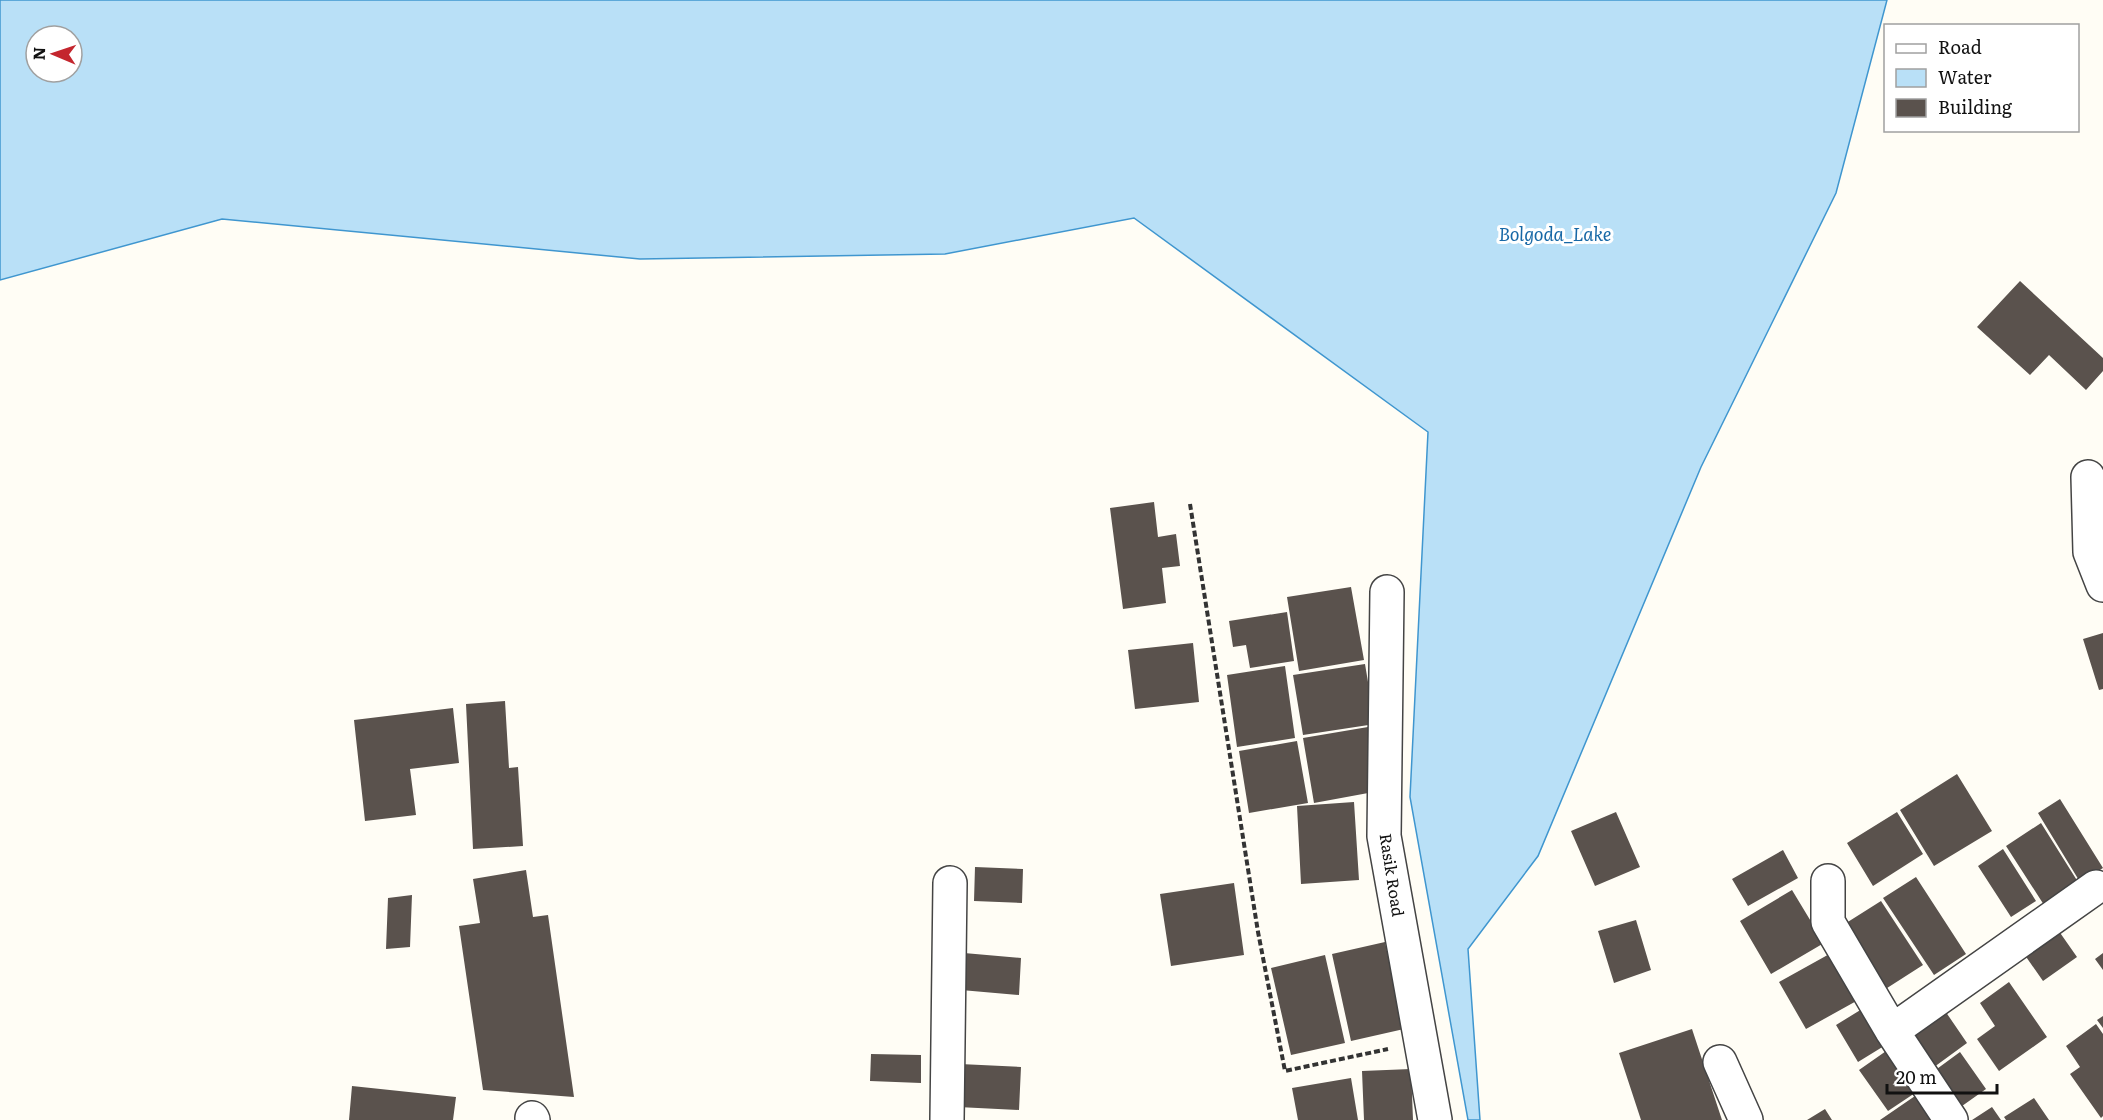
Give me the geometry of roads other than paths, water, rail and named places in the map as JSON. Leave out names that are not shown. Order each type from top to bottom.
[{"type":"street","points":[[2088,477],[2090,552],[2103,585]]},
{"type":"street","name":"Rasik Road","points":[[1388,592],[1384,836],[1435,1120]]},
{"type":"street","points":[[1828,881],[1828,922],[1892,1031],[1951,1120]]},
{"type":"street","points":[[947,1120],[950,883]]},
{"type":"street","points":[[1892,1031],[2096,887]]},
{"type":"street","points":[[1720,1062],[1746,1120]]},
{"type":"water","name":"Bolgoda_Lake","points":[[0,0],[1887,0],[1836,193],[1701,467],[1538,856],[1468,949],[1480,1120],[1468,1120],[1410,797],[1428,432],[1134,218],[945,254],[640,259],[222,219],[0,280]]}]
